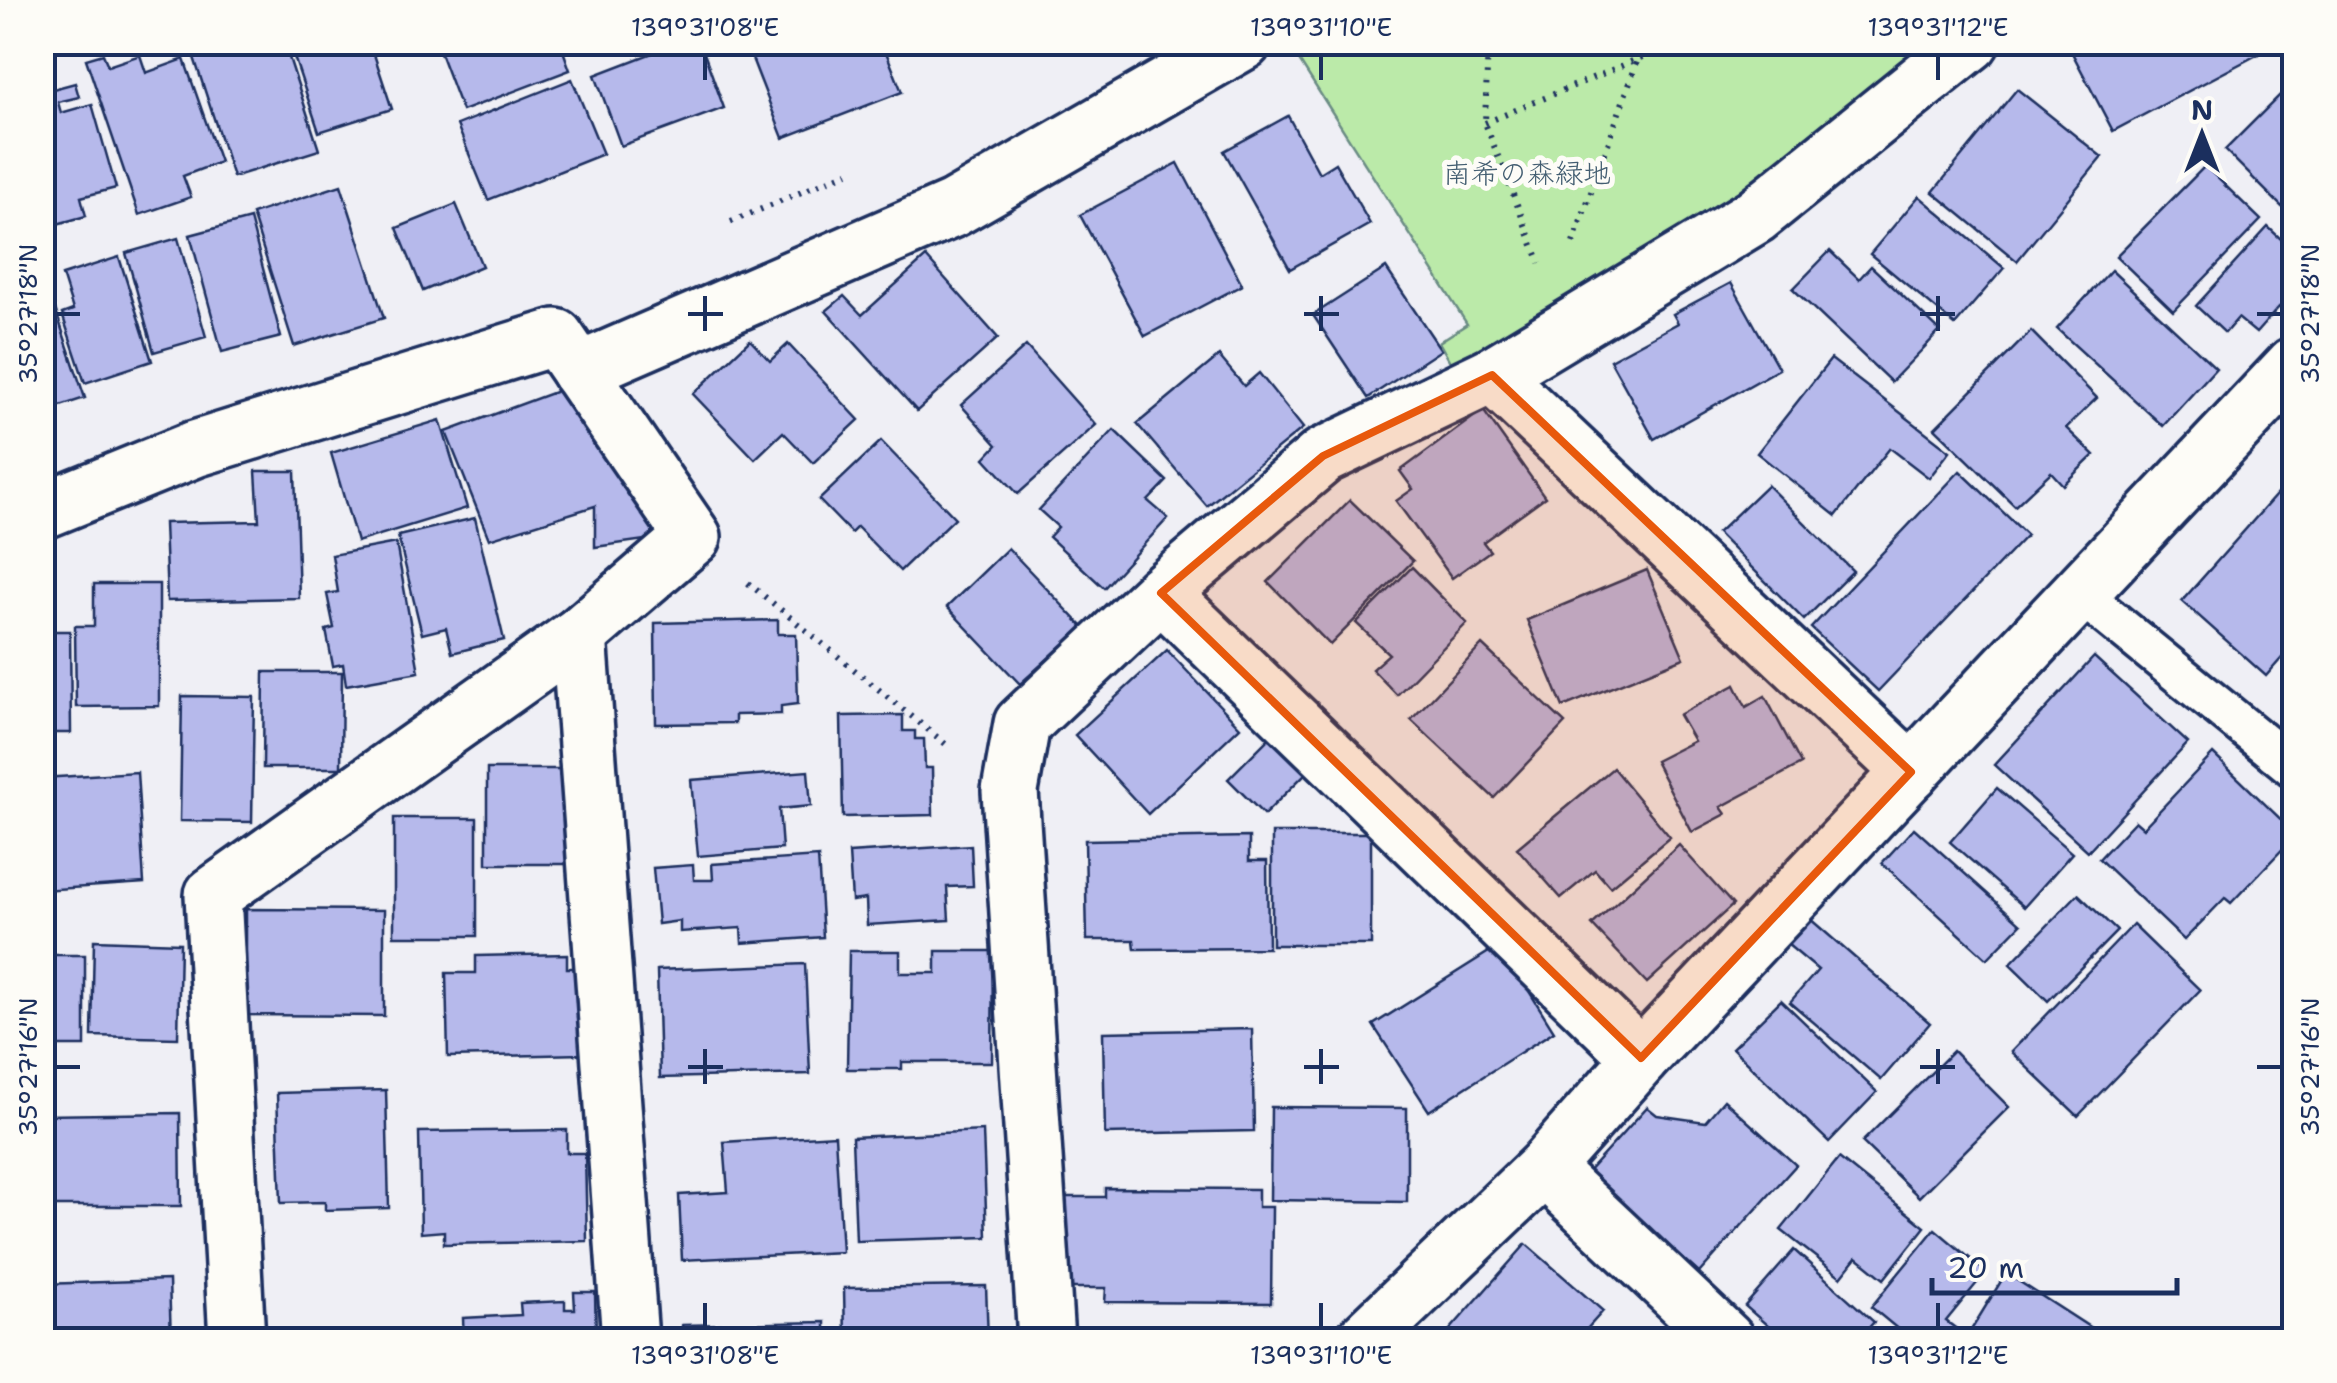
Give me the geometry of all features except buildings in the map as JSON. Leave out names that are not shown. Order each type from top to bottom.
[{"type":"street","points":[[579,371],[953,210],[1243,42]]},
{"type":"street","points":[[1046,1340],[1010,791],[1022,724],[1161,593],[1323,456],[1492,375],[1754,216],[1971,42]]},
{"type":"street","points":[[42,511],[196,449],[556,337],[693,538],[579,635],[213,895],[236,1340]]},
{"type":"street","points":[[1364,1340],[1544,1168],[1642,1058],[2294,365]]},
{"type":"street","points":[[1492,375],[1911,772]]},
{"type":"street","points":[[1161,593],[1642,1058]]},
{"type":"street","points":[[579,635],[630,1340]]},
{"type":"street","points":[[1544,1168],[1726,1340]]},
{"type":"lane","points":[[2080,593],[2294,768]]},
{"type":"path","points":[[1488,42],[1485,123],[1547,279]]},
{"type":"path","points":[[1567,260],[1647,42]]},
{"type":"path","points":[[1485,123],[1678,42]]},
{"type":"path","points":[[693,538],[975,768],[1010,791]]},
{"type":"highlighted area","points":[[1492,375],[1911,772],[1641,1058],[1161,593],[1323,456]]},
{"type":"green space","name":"南希の森緑地","points":[[1288,43],[1943,43],[1747,200],[1453,367],[1439,342],[1467,324]]}]
